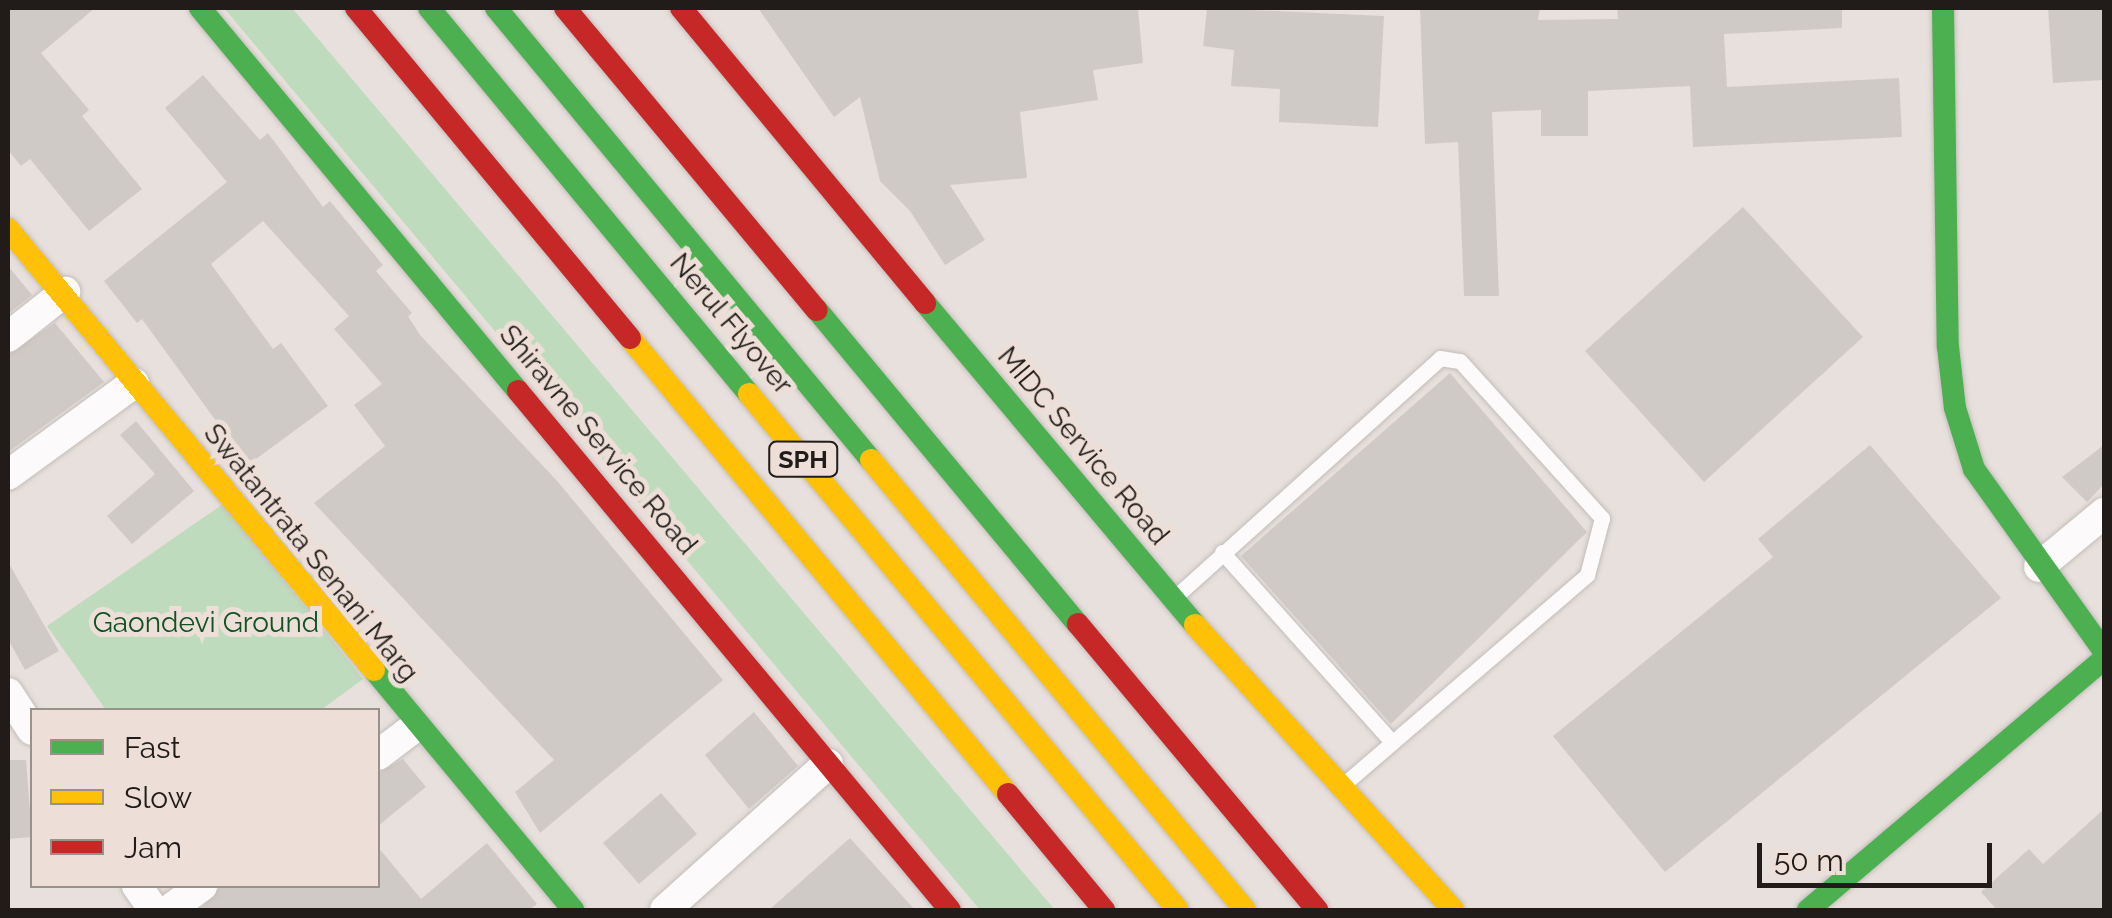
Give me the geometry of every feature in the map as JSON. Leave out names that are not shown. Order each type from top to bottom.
[{"type":"main road","name":"Shiravne Service Road","points":[[200,8],[950,910]]},
{"type":"main road","points":[[356,8],[1104,910]]},
{"type":"main road","name":"Nerul Flyover","points":[[429,8],[1178,910]]},
{"type":"main road","name":"Nerul Flyover","points":[[496,8],[1245,910]]},
{"type":"main road","points":[[566,8],[1317,910]]},
{"type":"main road","name":"MIDC Service Road","points":[[681,8],[1172,600],[1453,910]]},
{"type":"main road","points":[[1808,910],[2104,655],[1974,469],[1955,408],[1948,347],[1943,8]]},
{"type":"main road","name":"Swatantrata Senani Marg","points":[[8,230],[65,292],[134,383],[564,907]]},
{"type":"street","points":[[8,338],[65,292]]},
{"type":"street","points":[[8,475],[134,383]]},
{"type":"street","points":[[2039,567],[2104,513]]},
{"type":"street","points":[[8,693],[30,727]]},
{"type":"street","points":[[380,753],[415,727]]},
{"type":"street","points":[[665,910],[828,764]]},
{"type":"street","points":[[138,888],[154,910]]},
{"type":"street","points":[[169,910],[199,888]]},
{"type":"lane","points":[[1172,600],[1440,358],[1460,361],[1602,518],[1587,575],[1339,788]]},
{"type":"lane","points":[[1222,552],[1392,742]]},
{"type":"green space","points":[[224,8],[292,8],[1055,910],[980,910]]},
{"type":"green space","name":"Gaondevi Ground","points":[[223,504],[363,679],[324,708],[105,708],[47,626]]},
{"type":"building","points":[[8,8],[95,8],[41,53],[89,110],[82,116],[142,189],[89,231],[30,159],[21,166],[8,150]]},
{"type":"building","points":[[758,8],[1138,8],[1143,63],[1093,70],[1098,100],[1020,112],[1027,178],[950,185],[985,240],[945,265],[910,211],[880,181],[860,97],[834,117]]},
{"type":"building","points":[[1207,8],[1384,16],[1378,127],[1279,122],[1280,89],[1231,86],[1234,50],[1203,46]]},
{"type":"building","points":[[1420,8],[1540,8],[1538,20],[1618,19],[1617,8],[1842,8],[1842,28],[1724,34],[1727,87],[1899,78],[1902,137],[1693,147],[1690,86],[1588,91],[1588,136],[1541,136],[1541,110],[1492,112],[1499,296],[1464,296],[1458,142],[1425,144]]},
{"type":"building","points":[[2048,8],[2104,8],[2104,80],[2053,83]]},
{"type":"building","points":[[203,75],[260,140],[268,133],[323,207],[330,201],[383,265],[376,271],[412,313],[408,316],[420,335],[558,482],[723,680],[540,833],[515,792],[554,760],[314,503],[385,446],[354,405],[382,384],[334,329],[349,316],[263,221],[211,264],[273,349],[281,343],[328,406],[248,465],[142,319],[137,323],[104,281],[227,182],[165,108]]},
{"type":"building","points":[[1743,207],[1863,337],[1704,482],[1585,351]]},
{"type":"building","points":[[8,266],[32,295],[8,314]]},
{"type":"building","points":[[55,323],[104,382],[8,452],[8,355]]},
{"type":"building","points":[[1450,373],[1587,532],[1391,724],[1241,556]]},
{"type":"building","points":[[136,421],[194,491],[132,544],[107,516],[155,474],[120,435]]},
{"type":"building","points":[[1870,445],[2001,598],[1665,872],[1553,736],[1773,557],[1758,539]]},
{"type":"building","points":[[2104,445],[2104,484],[2087,502],[2062,477]]},
{"type":"building","points":[[8,562],[59,651],[25,670],[8,639]]},
{"type":"building","points":[[754,712],[798,766],[749,809],[705,755]]},
{"type":"building","points":[[403,759],[426,787],[380,824],[380,772]]},
{"type":"building","points":[[8,760],[26,760],[30,837],[8,839]]},
{"type":"building","points":[[661,793],[697,834],[639,884],[603,843]]},
{"type":"building","points":[[2104,809],[2104,910],[1997,910],[1981,892],[2029,849],[2043,864]]},
{"type":"building","points":[[850,838],[915,910],[769,910]]},
{"type":"building","points":[[487,843],[537,904],[529,910],[200,910],[219,888],[380,888],[380,849],[421,899]]},
{"type":"traffic: fast","points":[[200,8],[518,391]]},
{"type":"traffic: fast","points":[[429,8],[749,394]]},
{"type":"traffic: fast","points":[[496,8],[871,460]]},
{"type":"traffic: fast","points":[[1943,8],[1948,347],[1955,408],[1974,469],[2104,651]]},
{"type":"traffic: fast","points":[[925,303],[1195,625]]},
{"type":"traffic: fast","points":[[817,310],[1078,624]]},
{"type":"traffic: fast","points":[[1808,910],[2104,659]]},
{"type":"traffic: fast","points":[[374,670],[573,910]]},
{"type":"traffic: slow","points":[[8,229],[374,670]]},
{"type":"traffic: slow","points":[[630,338],[1008,794]]},
{"type":"traffic: slow","points":[[749,394],[1178,910]]},
{"type":"traffic: slow","points":[[871,460],[1245,910]]},
{"type":"traffic: slow","points":[[1195,625],[1453,910]]},
{"type":"traffic: jam","points":[[356,8],[630,338]]},
{"type":"traffic: jam","points":[[565,8],[817,310]]},
{"type":"traffic: jam","points":[[681,8],[925,303]]},
{"type":"traffic: jam","points":[[518,391],[950,910]]},
{"type":"traffic: jam","points":[[1078,624],[1317,910]]},
{"type":"traffic: jam","points":[[1008,794],[1104,910]]}]
